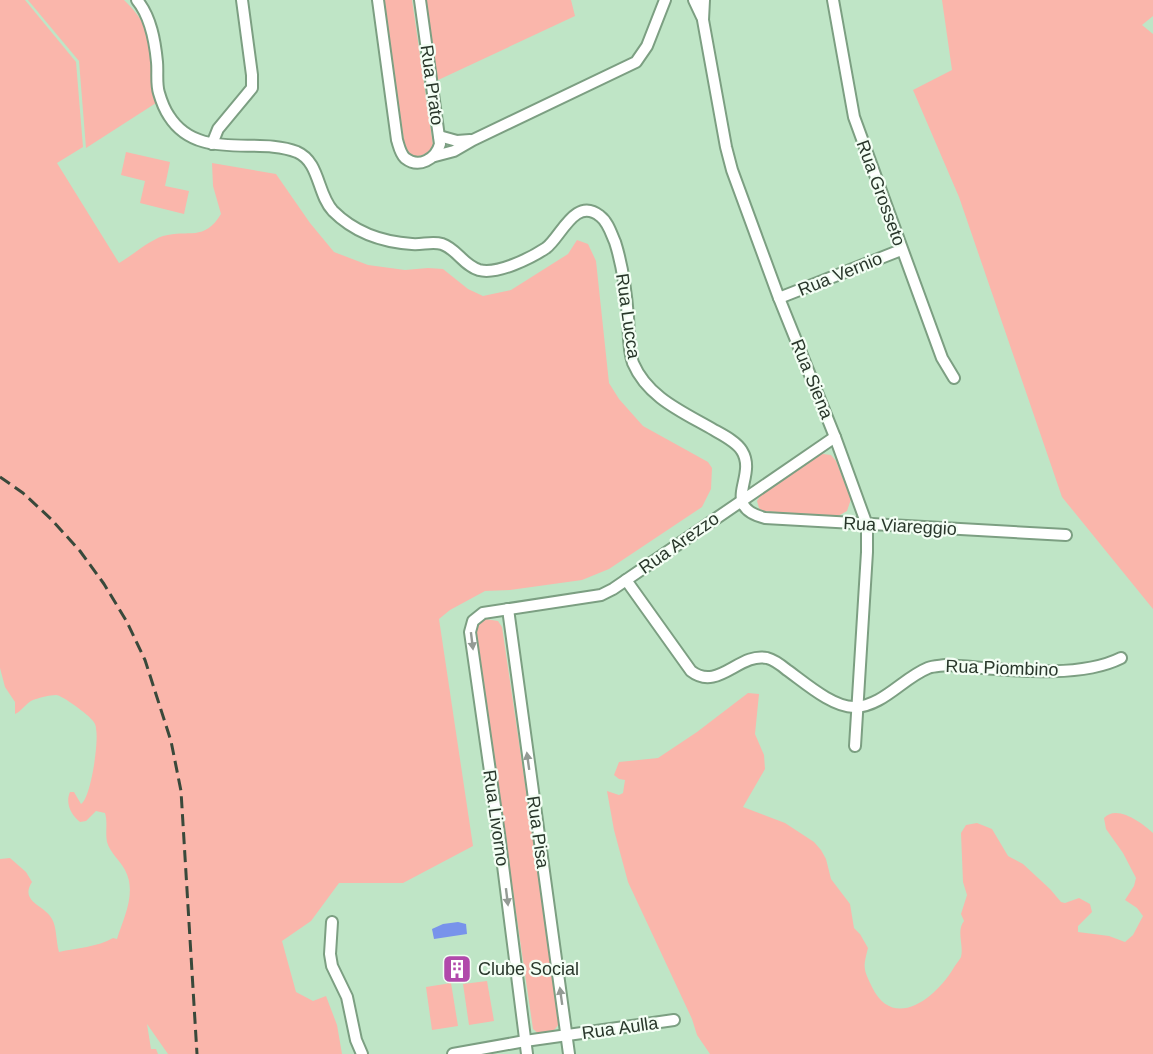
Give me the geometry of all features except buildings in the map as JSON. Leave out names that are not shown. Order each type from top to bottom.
[{"type":"street","name":"Rua Lucca","points":[[137,0],[151,24],[157,62],[158,92],[170,117],[185,134],[212,144],[280,149],[301,154],[309,162],[323,198],[332,210],[364,233],[391,242],[415,245],[435,242],[442,244],[455,252],[466,264],[481,270],[494,271],[546,248],[573,216],[584,211],[598,214],[610,229],[621,260],[627,296],[630,349],[634,366],[659,398],[724,435],[740,447],[747,461],[741,500]]},
{"type":"street","points":[[212,144],[218,129],[252,88],[242,0]]},
{"type":"street","points":[[378,0],[400,152],[410,160],[423,162],[454,151],[636,62],[642,56],[666,2]]},
{"type":"street","name":"Rua Prato","points":[[420,0],[440,144],[435,156]]},
{"type":"street","name":"Rua Siena","points":[[694,0],[704,20]]},
{"type":"street","name":"Rua Siena","points":[[704,0],[704,20],[732,170],[867,525],[855,746]]},
{"type":"street","name":"Rua Grosseto","points":[[833,0],[854,117],[942,358],[954,378]]},
{"type":"street","points":[[439,136],[457,141],[473,140]]},
{"type":"street","name":"Rua Vernio","points":[[779,298],[901,249]]},
{"type":"street","name":"Rua Arezzo","points":[[508,609],[601,595],[835,437]]},
{"type":"street","name":"Rua Viareggio","points":[[741,500],[750,512],[765,518],[1066,535]]},
{"type":"street","points":[[626,580],[696,675],[710,678],[717,676],[758,656],[771,659],[833,702],[857,707]]},
{"type":"street","name":"Rua Pisa","points":[[508,609],[569,1054]]},
{"type":"street","name":"Rua Livorno","points":[[508,609],[483,613],[473,621],[470,632],[499,834],[526,1054]]},
{"type":"street","name":"Rua Piombino","points":[[857,707],[886,696],[929,667],[946,665],[1061,672],[1108,665],[1121,658]]},
{"type":"street","points":[[332,922],[330,954],[332,966],[347,997],[356,1040],[362,1054]]},
{"type":"street","name":"Rua Aulla","points":[[453,1054],[525,1041],[674,1020]]},
{"type":"shaded area","points":[[0,0],[25,0],[76,62],[83,147],[57,163],[119,263],[157,238],[172,234],[195,233],[215,223],[221,214],[213,186],[212,163],[276,174],[310,223],[334,252],[368,265],[405,270],[443,269],[468,289],[483,296],[511,290],[568,254],[577,240],[588,244],[596,261],[609,383],[619,399],[643,426],[708,462],[712,468],[711,489],[702,507],[609,569],[582,580],[510,590],[485,591],[450,610],[439,619],[473,846],[403,883],[339,883],[311,921],[282,941],[296,992],[313,1001],[326,996],[337,1025],[342,1054],[168,1054],[147,1024],[151,1049],[156,1049],[158,1054],[0,1054],[0,859],[10,858],[26,872],[32,882],[29,889],[31,899],[49,914],[54,923],[59,952],[94,945],[113,938],[117,939],[126,913],[130,887],[125,870],[110,850],[107,842],[105,813],[96,811],[86,821],[80,822],[74,816],[69,804],[70,792],[74,792],[81,804],[88,791],[97,735],[94,723],[86,714],[56,695],[33,700],[15,714],[15,702],[5,687],[0,668]]},
{"type":"shaded area","points":[[28,0],[124,0],[138,16],[147,36],[156,103],[86,148],[79,61]]},
{"type":"shaded area","points":[[383,0],[412,0],[433,145],[421,156],[411,155],[405,147]]},
{"type":"shaded area","points":[[424,0],[571,0],[575,16],[436,81]]},
{"type":"shaded area","points":[[942,0],[1153,0],[1153,16],[1142,25],[1153,34],[1153,609],[1062,497],[959,197],[913,90],[952,70]]},
{"type":"shaded area","points":[[126,152],[170,162],[165,186],[189,191],[184,214],[140,203],[145,181],[121,175]]},
{"type":"shaded area","points":[[817,455],[831,455],[836,461],[851,499],[847,511],[838,516],[763,511],[759,508],[757,501],[760,496]]},
{"type":"shaded area","points":[[485,619],[498,621],[502,627],[560,1021],[552,1031],[540,1035],[533,1029],[475,631],[480,622]]},
{"type":"shaded area","points":[[748,693],[759,694],[755,734],[764,755],[765,769],[743,807],[785,823],[814,842],[821,850],[831,879],[850,904],[854,928],[868,948],[865,972],[869,981],[881,1000],[892,1007],[903,1008],[926,999],[946,980],[961,957],[960,934],[964,921],[961,914],[967,895],[963,882],[961,833],[966,825],[977,823],[992,829],[1008,856],[1023,864],[1061,902],[1065,903],[1079,898],[1090,904],[1092,912],[1078,926],[1078,932],[1109,936],[1125,942],[1133,935],[1143,916],[1137,908],[1125,900],[1136,878],[1123,853],[1106,829],[1104,818],[1116,813],[1129,816],[1143,824],[1153,833],[1153,1054],[710,1054],[697,1035],[692,1019],[628,882],[614,830],[607,791],[619,795],[623,793],[625,780],[614,775],[619,762],[658,758]]},
{"type":"shaded area","points":[[487,981],[494,1021],[469,1025],[463,984]]},
{"type":"shaded area","points":[[451,983],[458,1026],[432,1030],[426,987]]},
{"type":"water","points":[[458,922],[466,924],[467,934],[434,939],[432,929],[443,924]]},
{"type":"railway","points":[[0,477],[23,493],[80,551],[127,622],[145,660],[171,741],[181,791],[197,1054]]},
{"type":"place","name":"Clube Social","points":[[457,969]]}]
